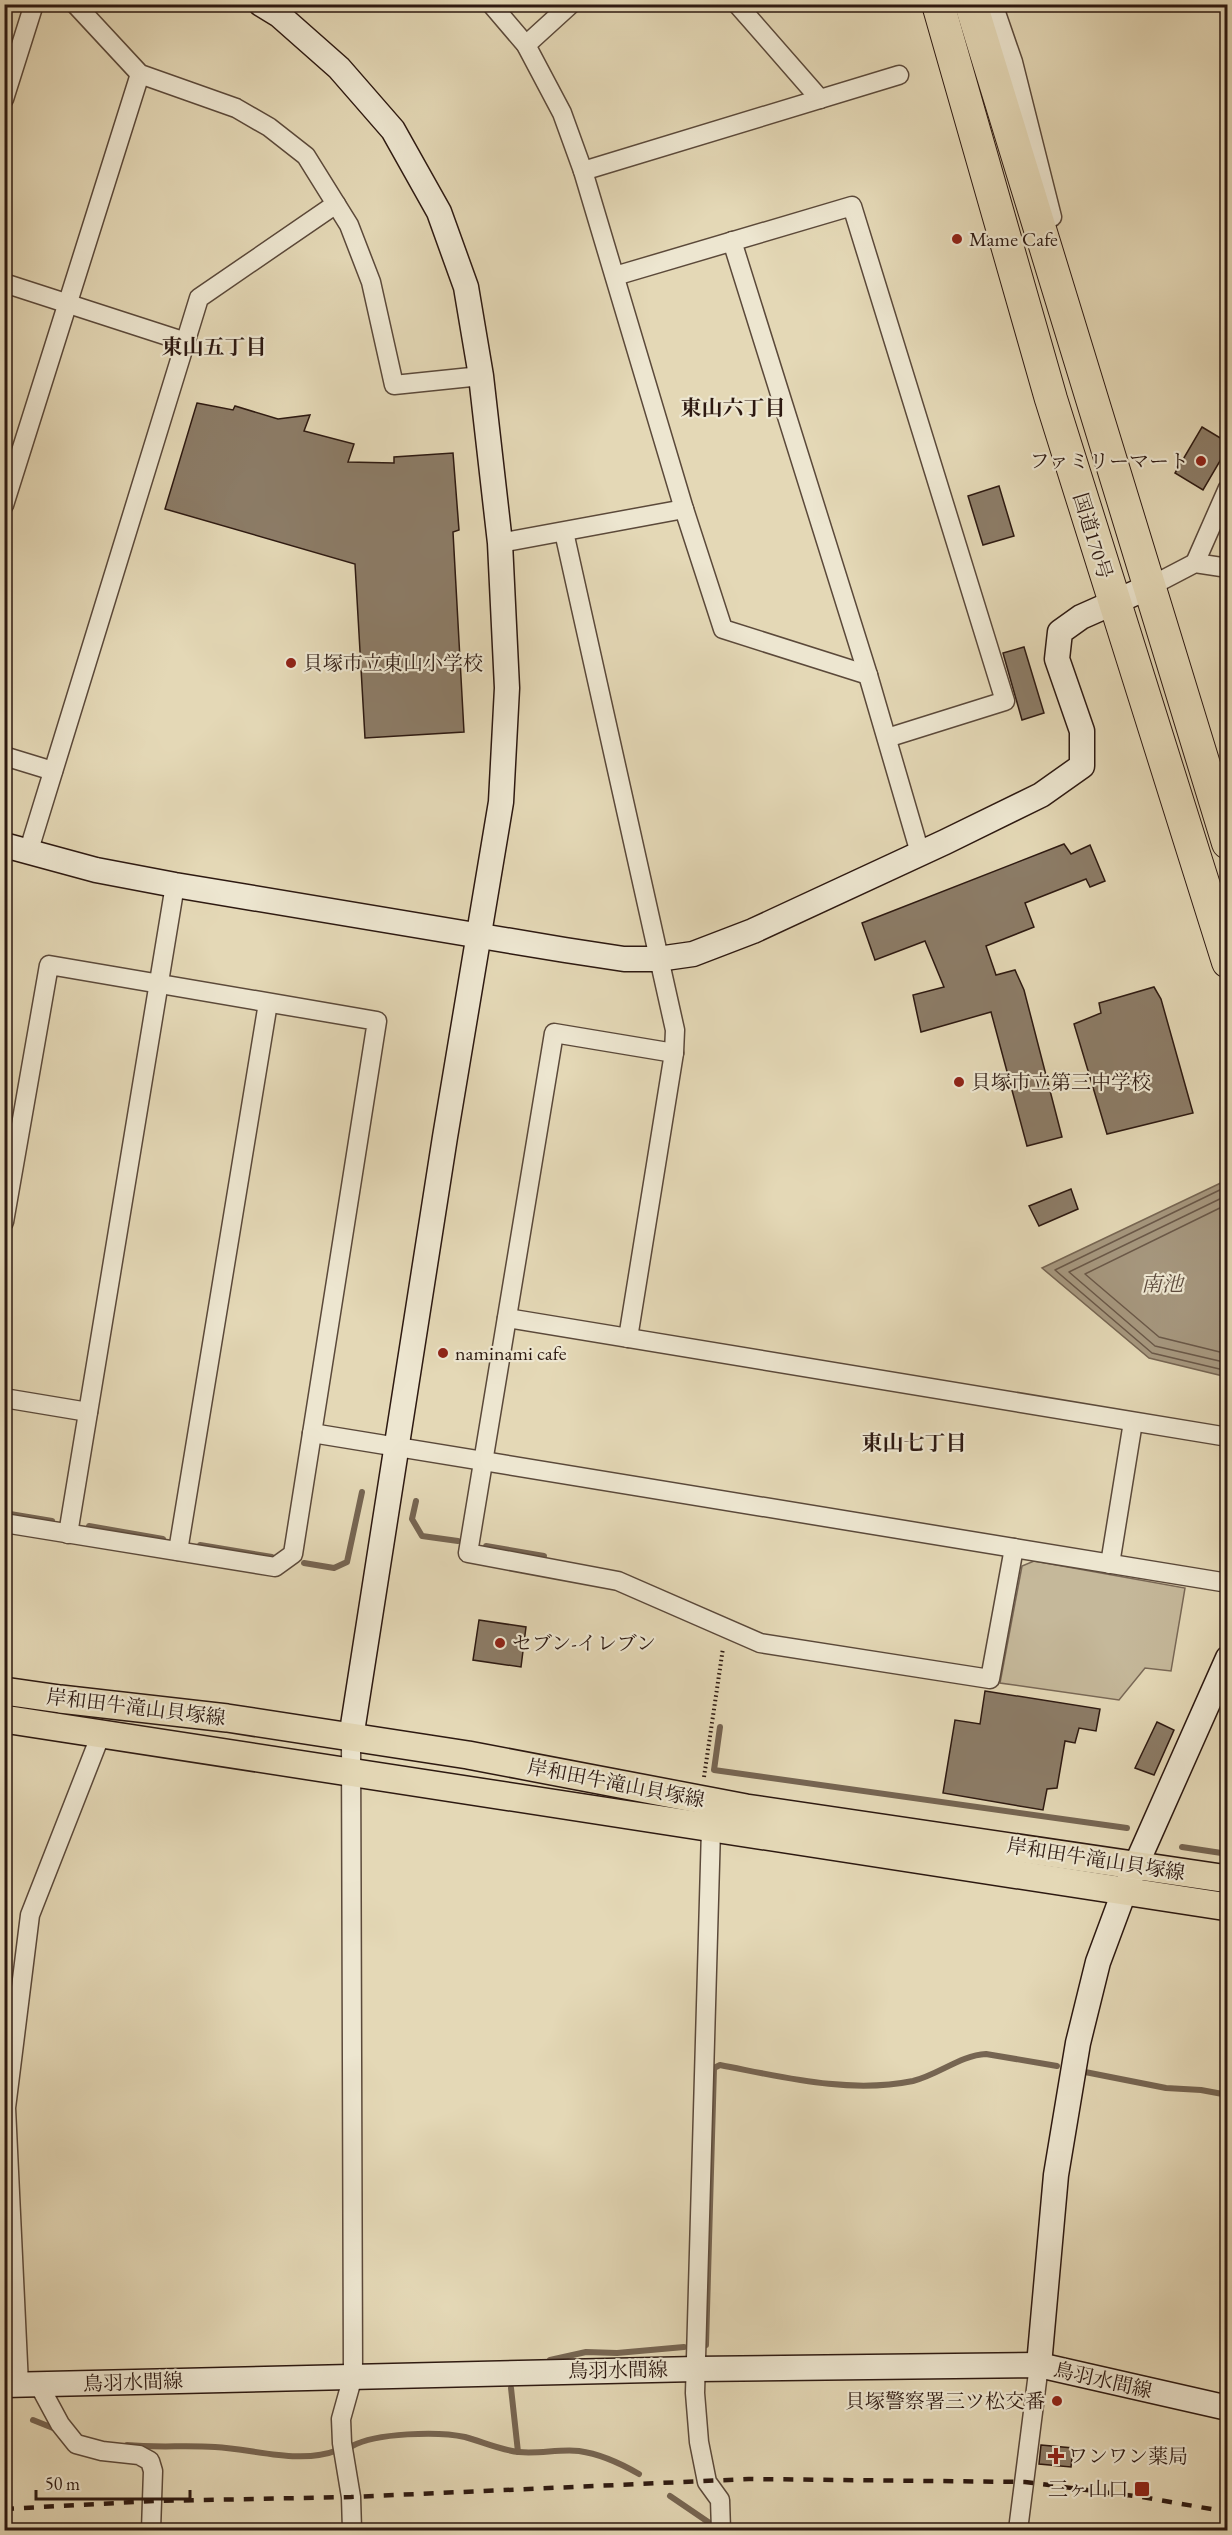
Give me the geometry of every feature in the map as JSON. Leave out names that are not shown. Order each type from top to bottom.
[{"type":"highway","name":"国道170号","points":[[938,4],[1051,399],[1227,962]]},
{"type":"highway","name":"国道170号","points":[[971,4],[1074,344],[1151,586],[1227,843]]},
{"type":"main road","name":"岸和田牛滝山貝塚線","points":[[4,1691],[227,1718],[468,1755],[746,1808],[1227,1879]]},
{"type":"main road","name":"岸和田牛滝山貝塚線","points":[[4,1719],[1227,1908]]},
{"type":"street","points":[[4,99],[34,4]]},
{"type":"street","points":[[75,4],[140,74],[236,108],[269,127],[306,156],[349,225],[370,282],[394,385],[481,376]]},
{"type":"street","points":[[261,4],[279,15],[339,68],[393,130],[439,212],[462,276],[481,376],[500,543],[507,688],[501,802],[443,1149],[351,1738],[353,2376],[341,2419],[342,2444],[351,2497],[352,2530]]},
{"type":"street","points":[[490,4],[526,45],[562,113],[583,171],[684,509],[723,629],[868,675]]},
{"type":"street","points":[[526,45],[571,4]]},
{"type":"street","points":[[737,4],[820,99]]},
{"type":"street","points":[[993,4],[1013,62],[1076,302],[1074,344]]},
{"type":"street","points":[[4,505],[140,74]]},
{"type":"street","points":[[583,171],[899,75]]},
{"type":"street","points":[[28,853],[199,298],[336,204]]},
{"type":"street","points":[[615,276],[852,206],[1005,701],[887,738]]},
{"type":"street","points":[[732,241],[868,675],[920,853]]},
{"type":"street","points":[[4,283],[186,342]]},
{"type":"street","points":[[1195,563],[1227,488]]},
{"type":"street","points":[[500,543],[684,509]]},
{"type":"street","points":[[564,532],[675,1030],[674,1053],[628,1338]]},
{"type":"street","points":[[4,845],[96,870],[175,885],[624,959],[658,959],[693,954],[753,932],[1041,795],[1082,766],[1082,731],[1057,658],[1060,632],[1081,617],[1151,586],[1195,563],[1227,568]]},
{"type":"street","points":[[4,756],[53,771]]},
{"type":"street","points":[[68,1533],[175,885]]},
{"type":"street","points":[[4,1222],[49,965],[377,1021],[293,1554],[275,1567],[4,1523]]},
{"type":"street","points":[[178,1551],[268,1003]]},
{"type":"street","points":[[674,1053],[554,1033],[468,1553],[618,1581],[760,1643],[990,1679],[1014,1548]]},
{"type":"street","points":[[507,1318],[1227,1437]]},
{"type":"street","points":[[4,1398],[88,1412]]},
{"type":"street","points":[[1110,1564],[1133,1422]]},
{"type":"street","points":[[312,1432],[1227,1583]]},
{"type":"street","points":[[1018,2530],[1039,2365],[1056,2175],[1078,2043],[1098,1962],[1124,1892],[1227,1658]]},
{"type":"street","points":[[101,1734],[30,1915],[6,2108],[21,2385],[60,2424],[76,2444],[102,2451],[139,2455],[150,2461],[154,2481],[151,2530]]},
{"type":"street","points":[[711,1829],[696,2418],[706,2482],[720,2500],[721,2530]]},
{"type":"street","name":"鳥羽水間線","points":[[21,2385],[696,2369],[1039,2365],[1227,2408]]},
{"type":"path","points":[[704,1780],[726,1628]]},
{"type":"shaded area","points":[[1034,1561],[1185,1588],[1171,1671],[1145,1668],[1119,1700],[1000,1683],[1022,1566]]},
{"type":"water","name":"南池","points":[[1227,1180],[1227,1377],[1149,1358],[1042,1268]]},
{"type":"building","points":[[197,403],[233,410],[235,406],[278,419],[310,415],[304,431],[354,444],[348,462],[394,463],[394,457],[453,453],[459,530],[453,532],[464,732],[365,738],[355,564],[165,509]]},
{"type":"building","name":"ファミリーマート","points":[[1202,427],[1227,442],[1227,449],[1203,490],[1175,473]]},
{"type":"building","name":"ファミリーマート","points":[[999,486],[1014,536],[983,545],[968,496]]},
{"type":"building","points":[[1024,647],[1044,713],[1022,720],[1003,653]]},
{"type":"building","points":[[1064,844],[1071,854],[1090,845],[1105,881],[1090,887],[1086,879],[1025,903],[1034,927],[986,946],[996,975],[1015,970],[1024,990],[1062,1137],[1027,1146],[991,1012],[921,1032],[913,995],[944,987],[925,941],[875,960],[862,923]]},
{"type":"building","points":[[1154,987],[1161,999],[1193,1113],[1107,1134],[1074,1024],[1101,1013],[1099,1003]]},
{"type":"building","points":[[1071,1189],[1078,1209],[1039,1226],[1029,1206]]},
{"type":"building","name":"セブン-イレブン","points":[[479,1620],[526,1627],[521,1667],[473,1660]]},
{"type":"building","points":[[985,1691],[1100,1709],[1096,1731],[1079,1728],[1075,1743],[1065,1741],[1057,1788],[1047,1789],[1043,1810],[943,1793],[955,1720],[980,1724]]},
{"type":"building","points":[[1157,1722],[1174,1730],[1154,1775],[1135,1768]]},
{"type":"building","name":"ワンワン薬局","points":[[1041,2445],[1073,2448],[1071,2467],[1039,2464]]},
{"type":"waterway","points":[[304,1563],[334,1568],[347,1562],[362,1492]]},
{"type":"waterway","points":[[416,1501],[412,1519],[422,1536],[458,1541]]},
{"type":"waterway","points":[[4,1513],[52,1521]]},
{"type":"waterway","points":[[89,1526],[163,1539]]},
{"type":"waterway","points":[[200,1545],[272,1557]]},
{"type":"waterway","points":[[486,1546],[544,1556]]},
{"type":"waterway","points":[[720,1727],[714,1770],[1127,1828]]},
{"type":"waterway","points":[[1182,1847],[1228,1854]]},
{"type":"waterway","points":[[706,2345],[714,2068],[720,2065],[792,2079],[865,2086],[913,2081],[959,2061],[986,2054],[1057,2066]]},
{"type":"waterway","points":[[1085,2072],[1166,2088],[1201,2090],[1228,2095]]},
{"type":"waterway","points":[[550,2360],[586,2352],[617,2353],[684,2347]]},
{"type":"waterway","points":[[511,2388],[518,2452]]},
{"type":"waterway","points":[[33,2420],[58,2430]]},
{"type":"waterway","points":[[352,2446],[391,2436],[453,2435],[519,2452],[587,2452],[625,2466],[639,2474]]},
{"type":"waterway","points":[[127,2445],[215,2447],[293,2456],[308,2456],[338,2450]]},
{"type":"waterway","points":[[670,2496],[717,2528]]},
{"type":"railway","points":[[4,2509],[154,2501],[351,2497],[749,2479],[1025,2482],[1142,2497],[1228,2512]]},
{"type":"place","name":"Mame Cafe","points":[[957,239]]},
{"type":"place","name":"ファミリーマート","points":[[1201,461]]},
{"type":"place","name":"貝塚市立東山小学校","points":[[291,663]]},
{"type":"place","name":"貝塚市立第三中学校","points":[[959,1082]]},
{"type":"place","name":"naminami cafe","points":[[443,1353]]},
{"type":"place","name":"セブン-イレブン","points":[[500,1643]]},
{"type":"place","name":"貝塚警察署三ツ松交番","points":[[1057,2401]]},
{"type":"place","name":"ワンワン薬局","points":[[1056,2456]]},
{"type":"place","name":"三ヶ山口","points":[[1142,2489]]},
{"type":"district","name":"東山五丁目","points":[[214,347]]},
{"type":"district","name":"東山六丁目","points":[[733,408]]},
{"type":"district","name":"東山七丁目","points":[[914,1443]]}]
